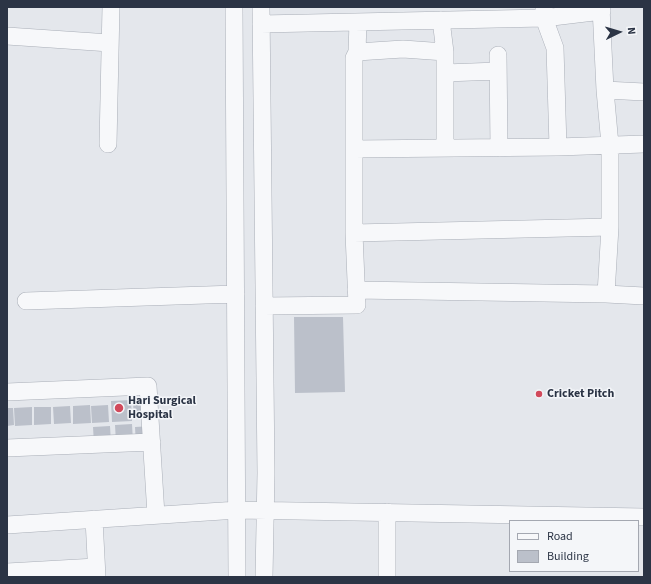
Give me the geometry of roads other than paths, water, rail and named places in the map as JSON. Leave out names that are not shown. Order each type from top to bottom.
[{"type":"street","points":[[108,144],[111,7]]},
{"type":"street","points":[[234,7],[238,510],[237,577]]},
{"type":"street","points":[[261,7],[266,473],[264,510],[264,577]]},
{"type":"street","points":[[261,24],[441,20],[469,13],[544,12],[602,9],[605,90],[610,145],[610,227],[606,294]]},
{"type":"street","points":[[544,12],[555,48],[558,147]]},
{"type":"street","points":[[441,20],[445,52],[445,148]]},
{"type":"street","points":[[264,306],[357,305],[354,233],[354,58],[357,52],[358,22]]},
{"type":"street","points":[[7,36],[110,43]]},
{"type":"street","points":[[357,52],[403,49],[445,52]]},
{"type":"street","points":[[444,73],[498,63],[499,148]]},
{"type":"street","points":[[605,90],[644,92]]},
{"type":"street","points":[[354,150],[558,147],[644,144]]},
{"type":"street","points":[[354,233],[610,227]]},
{"type":"street","points":[[356,290],[606,294],[644,296]]},
{"type":"street","points":[[26,301],[236,294]]},
{"type":"street","points":[[7,392],[148,386],[156,515]]},
{"type":"street","points":[[7,448],[152,442]]},
{"type":"street","points":[[7,525],[238,510],[644,517]]},
{"type":"street","points":[[387,512],[387,577]]},
{"type":"street","points":[[7,572],[97,572],[94,519]]},
{"type":"street","points":[[7,560],[8,577]]},
{"type":"place","name":"Cricket Pitch","points":[[539,394]]},
{"type":"place","name":"Hari Surgical Hospital","points":[[119,408]]}]
